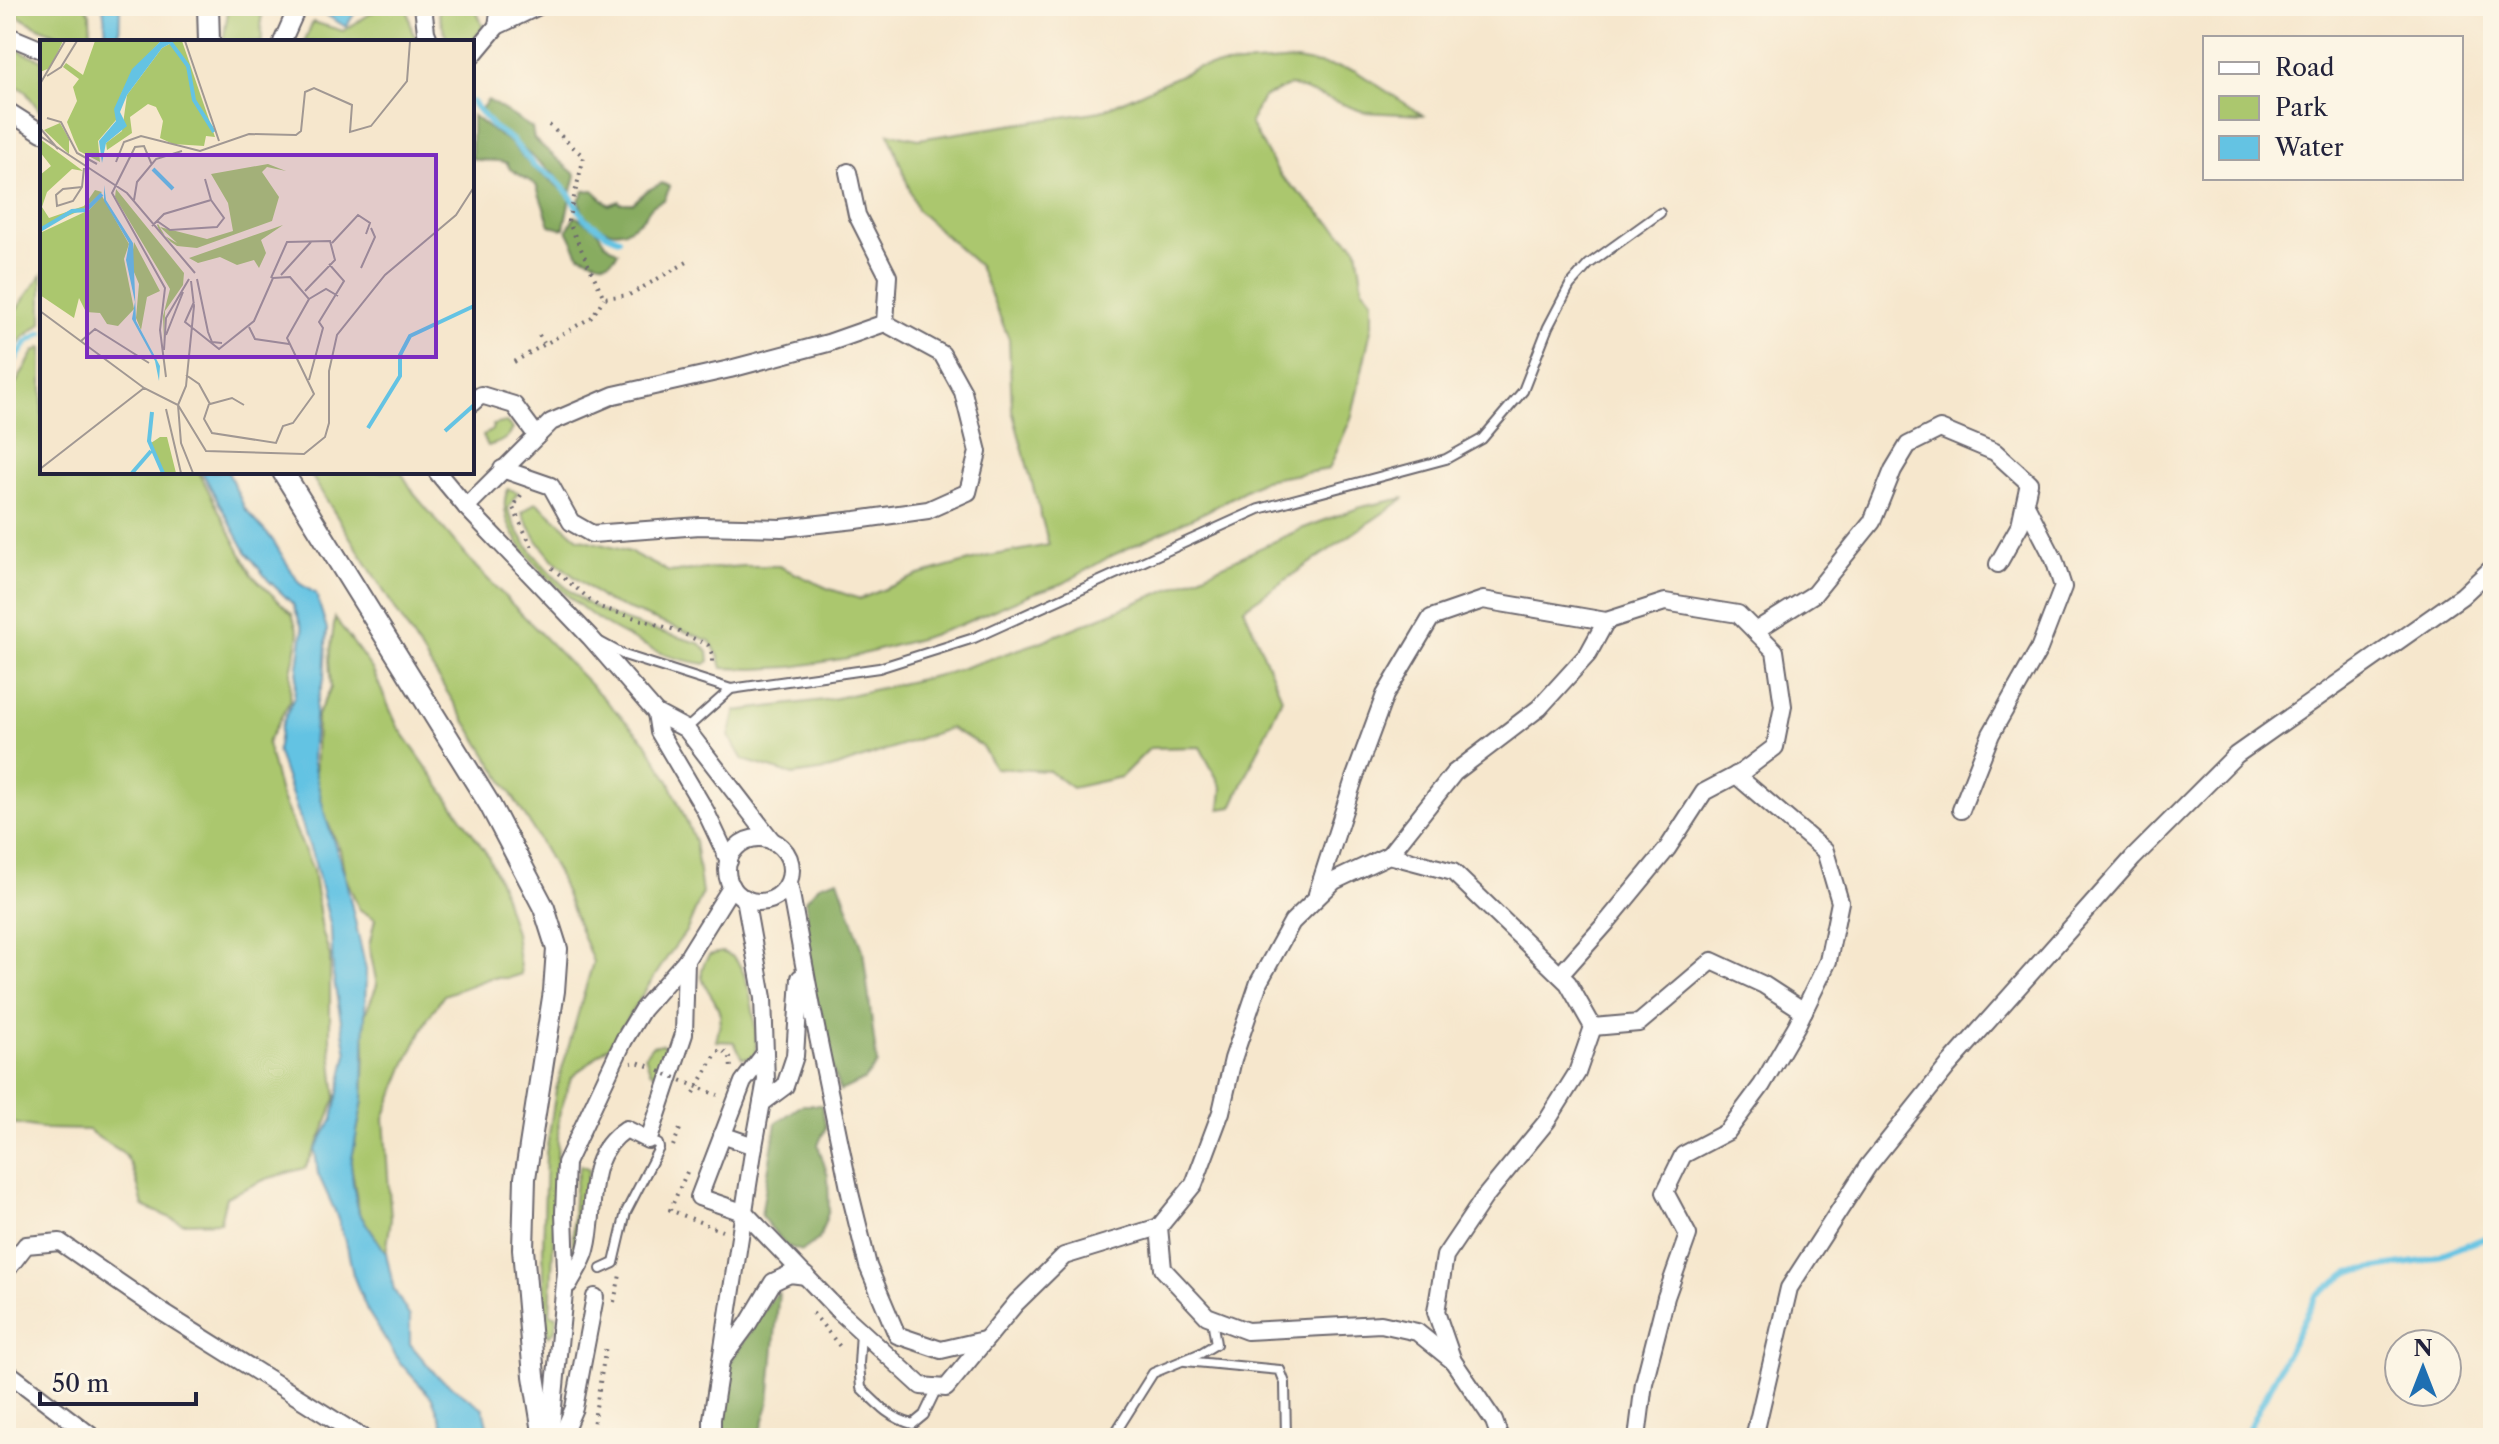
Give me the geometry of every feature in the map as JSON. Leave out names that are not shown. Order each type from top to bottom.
[{"type":"street","points":[[208,6],[209,40]]},
{"type":"street","points":[[283,40],[298,6]]},
{"type":"street","points":[[423,6],[429,40]]},
{"type":"street","points":[[497,26],[500,6]]},
{"type":"street","points":[[474,54],[497,26],[539,6]]},
{"type":"street","points":[[6,35],[40,49]]},
{"type":"street","points":[[6,110],[40,132]]},
{"type":"street","points":[[848,172],[857,215],[888,276],[885,323]]},
{"type":"street","points":[[466,507],[502,469],[551,422],[614,395],[828,343],[885,323],[942,354],[963,392],[978,452],[968,492],[928,510],[782,528],[700,526],[592,534],[571,522],[551,486],[502,469]]},
{"type":"street","points":[[474,401],[481,395],[514,405],[537,436]]},
{"type":"street","points":[[1755,631],[1814,594],[1872,522],[1893,470],[1908,445],[1940,429],[1995,452],[2029,483],[2020,525],[1998,564]]},
{"type":"street","points":[[284,474],[490,805],[544,908],[557,949],[554,991],[525,1178],[524,1206],[523,1249],[534,1376],[544,1438]]},
{"type":"street","points":[[439,474],[656,713],[686,729],[773,842],[786,852],[790,862],[789,883],[795,919],[850,1193],[868,1266],[897,1335],[941,1350],[984,1340]]},
{"type":"street","points":[[1961,810],[1991,734],[2039,649],[2063,587],[2054,559],[2025,503]]},
{"type":"street","points":[[1754,1438],[1789,1288],[1868,1166],[1948,1066],[2133,858],[2236,755],[2462,596],[2493,567]]},
{"type":"street","points":[[1316,899],[1354,779],[1385,695],[1431,618],[1483,600],[1606,621],[1665,602],[1738,614],[1775,651],[1783,706],[1775,747],[1736,775],[1704,792],[1667,849],[1560,975]]},
{"type":"street","points":[[765,1053],[743,1082],[699,1197],[745,1213],[861,1332],[921,1386],[946,1388],[1016,1303],[1064,1256],[1159,1227],[1194,1184],[1221,1112],[1233,1059],[1259,982],[1292,922],[1334,881],[1389,855],[1454,773],[1539,708],[1588,654],[1606,621]]},
{"type":"street","points":[[656,713],[659,732],[705,810],[729,861]]},
{"type":"street","points":[[1637,1438],[1644,1383],[1666,1297],[1688,1235],[1665,1192],[1683,1155],[1727,1132],[1762,1085],[1828,961],[1840,902],[1825,851],[1736,775]]},
{"type":"street","points":[[773,842],[760,838],[749,840],[733,852],[728,871],[732,886],[745,898],[764,901],[783,891],[789,883]]},
{"type":"street","points":[[1389,855],[1453,872],[1568,983],[1593,1027],[1577,1073],[1547,1121],[1484,1198],[1445,1256],[1436,1312],[1453,1361],[1494,1421],[1500,1438]]},
{"type":"street","points":[[550,1438],[566,1272],[566,1163],[624,1040],[642,1010],[686,960],[732,886]]},
{"type":"street","points":[[712,1438],[712,1419],[766,1080],[763,998],[745,898]]},
{"type":"street","points":[[762,1103],[785,1086],[795,1056],[800,971],[795,919]]},
{"type":"street","points":[[564,1295],[586,1251],[597,1165],[611,1139],[626,1129],[648,1140],[684,1034],[686,960]]},
{"type":"street","points":[[1593,1027],[1639,1023],[1712,961],[1764,985],[1804,1011]]},
{"type":"street","points":[[738,1094],[762,1103]]},
{"type":"street","points":[[722,1135],[754,1146]]},
{"type":"street","points":[[1159,1227],[1163,1269],[1207,1316],[1247,1331],[1381,1324],[1417,1332],[1453,1361]]},
{"type":"street","points":[[6,1271],[26,1245],[60,1242],[162,1312],[363,1438]]},
{"type":"street","points":[[722,1360],[773,1282],[790,1274],[806,1276]]},
{"type":"street","points":[[561,1438],[574,1408],[595,1297]]},
{"type":"street","points":[[6,1371],[94,1438]]},
{"type":"lane","points":[[590,637],[624,655],[731,689],[879,668],[961,643],[1259,509],[1446,459],[1482,439],[1523,391],[1548,327],[1570,285],[1589,264],[1660,213]]},
{"type":"lane","points":[[686,729],[731,689]]},
{"type":"lane","points":[[601,1269],[614,1263],[626,1212],[659,1148],[658,1144],[648,1140]]},
{"type":"lane","points":[[1112,1438],[1153,1373],[1216,1344],[1212,1318]]},
{"type":"lane","points":[[861,1332],[861,1388],[899,1421],[913,1424],[924,1415],[937,1387]]},
{"type":"lane","points":[[1180,1361],[1280,1370],[1285,1383],[1286,1438]]},
{"type":"path","points":[[549,125],[584,157],[568,221],[604,298]]},
{"type":"path","points":[[604,298],[629,295],[689,261]]},
{"type":"path","points":[[514,362],[592,317],[604,298]]},
{"type":"path","points":[[539,335],[544,343]]},
{"type":"path","points":[[523,492],[513,508],[531,546],[541,557]]},
{"type":"path","points":[[551,567],[599,607],[675,630],[708,645],[712,665]]},
{"type":"path","points":[[628,1064],[637,1062],[646,1065]]},
{"type":"path","points":[[659,1071],[718,1095]]},
{"type":"path","points":[[808,1307],[842,1349]]},
{"type":"path","points":[[591,1438],[607,1341]]},
{"type":"green space","points":[[6,6],[85,6],[90,14],[91,40],[70,39]]},
{"type":"green space","points":[[229,6],[264,6],[262,40],[223,40]]},
{"type":"green space","points":[[377,6],[407,6],[412,31],[418,40],[305,40],[313,22],[343,31],[376,10]]},
{"type":"green space","points":[[439,6],[474,6],[483,26],[474,40],[447,40]]},
{"type":"green space","points":[[6,45],[40,59],[40,111],[25,91],[6,80]]},
{"type":"green space","points":[[1296,60],[1354,70],[1423,115],[1364,112],[1291,85],[1263,97],[1250,123],[1280,175],[1357,248],[1363,288],[1372,299],[1372,325],[1352,416],[1329,469],[1264,480],[1207,511],[1109,557],[1064,583],[960,625],[848,658],[791,667],[722,668],[710,641],[606,601],[553,560],[537,540],[522,513],[536,502],[578,538],[630,552],[669,572],[779,566],[860,599],[919,575],[984,557],[1049,545],[1012,410],[1009,339],[979,266],[917,210],[889,133],[919,139],[1101,111],[1198,67]]},
{"type":"green space","points":[[488,100],[532,128],[534,139],[576,175],[572,191],[564,188],[556,176],[483,117],[480,110]]},
{"type":"green space","points":[[474,117],[510,142],[531,166],[570,198],[564,228],[550,225],[536,185],[510,169],[507,163],[474,158]]},
{"type":"green space","points":[[662,183],[670,187],[664,200],[625,230],[603,229],[583,214],[579,200],[584,191],[593,190],[609,205],[619,201],[633,203],[646,191]]},
{"type":"green space","points":[[575,216],[596,229],[605,243],[618,252],[614,258],[600,262],[579,255],[567,230]]},
{"type":"green space","points":[[40,277],[40,325],[23,338],[6,359],[6,324]]},
{"type":"green space","points":[[40,348],[40,474],[200,474],[252,575],[292,614],[299,635],[291,672],[290,701],[267,743],[280,794],[313,870],[322,930],[330,956],[330,1041],[336,1098],[305,1168],[266,1179],[226,1197],[220,1222],[182,1223],[143,1206],[126,1156],[89,1130],[46,1129],[6,1122],[6,393],[12,390],[34,352]]},
{"type":"green space","points":[[506,422],[513,429],[511,433],[488,446],[483,436],[492,430],[493,425]]},
{"type":"green space","points":[[310,474],[402,474],[415,495],[476,567],[646,742],[670,783],[695,841],[702,894],[687,930],[609,1046],[571,1078],[559,1116],[550,1314],[557,1316],[555,1331],[548,1336],[543,1251],[546,1153],[556,1090],[593,962],[557,872]]},
{"type":"green space","points":[[508,489],[518,492],[508,509],[514,524],[534,554],[561,583],[605,613],[701,644],[708,652],[709,661],[705,664],[653,650],[583,609],[533,562],[519,543],[509,525],[505,506]]},
{"type":"green space","points":[[1405,498],[1244,608],[1282,698],[1232,807],[1220,809],[1222,788],[1200,747],[1150,748],[1121,777],[1072,788],[1049,771],[995,768],[981,745],[950,728],[831,769],[793,775],[743,760],[729,736],[736,711],[832,699],[948,673],[1040,642],[1189,581],[1301,529],[1361,507]]},
{"type":"green space","points":[[335,618],[372,669],[397,725],[487,854],[500,883],[515,933],[521,974],[509,978],[490,978],[444,995],[428,1018],[405,1065],[384,1118],[391,1219],[386,1253],[359,1213],[351,1164],[363,1100],[363,1020],[377,985],[369,946],[375,919],[359,909],[315,788],[317,715],[331,688],[329,660]]},
{"type":"green space","points":[[838,879],[863,950],[877,1064],[864,1080],[840,1091],[828,1056],[823,1018],[811,985],[806,900],[819,885]]},
{"type":"green space","points":[[722,952],[733,957],[740,966],[749,989],[756,1043],[756,1053],[750,1058],[742,1058],[734,1042],[716,1041],[720,1015],[702,973],[709,955]]},
{"type":"green space","points":[[662,1044],[668,1049],[660,1076],[650,1071],[645,1055],[652,1046]]},
{"type":"green space","points":[[802,1105],[821,1105],[826,1127],[818,1145],[828,1176],[829,1210],[819,1239],[802,1251],[786,1246],[761,1216],[776,1123]]},
{"type":"green space","points":[[581,1165],[589,1169],[583,1201],[582,1247],[578,1250],[573,1248],[574,1206]]},
{"type":"green space","points":[[779,1292],[769,1402],[759,1438],[718,1438],[726,1369]]},
{"type":"water","points":[[103,6],[120,6],[119,40],[107,40]]},
{"type":"water","points":[[321,6],[359,6],[346,27],[318,10]]},
{"type":"water","points":[[203,474],[229,474],[245,509],[272,539],[299,583],[316,594],[327,629],[324,678],[316,705],[312,759],[325,815],[345,876],[366,970],[363,1100],[351,1164],[353,1184],[359,1213],[386,1253],[394,1290],[410,1317],[410,1344],[437,1376],[483,1408],[490,1438],[452,1438],[444,1428],[432,1398],[401,1364],[367,1310],[353,1275],[335,1211],[318,1174],[315,1150],[333,1119],[347,1054],[333,975],[331,928],[315,863],[277,751],[281,727],[294,697],[303,630],[293,604],[268,580],[245,550]]},
{"type":"waterway","points":[[474,104],[534,166],[555,179],[584,218],[619,239]]},
{"type":"waterway","points":[[6,373],[27,342],[40,334]]},
{"type":"waterway","points":[[2246,1438],[2316,1296],[2349,1272],[2423,1261],[2493,1235]]}]
